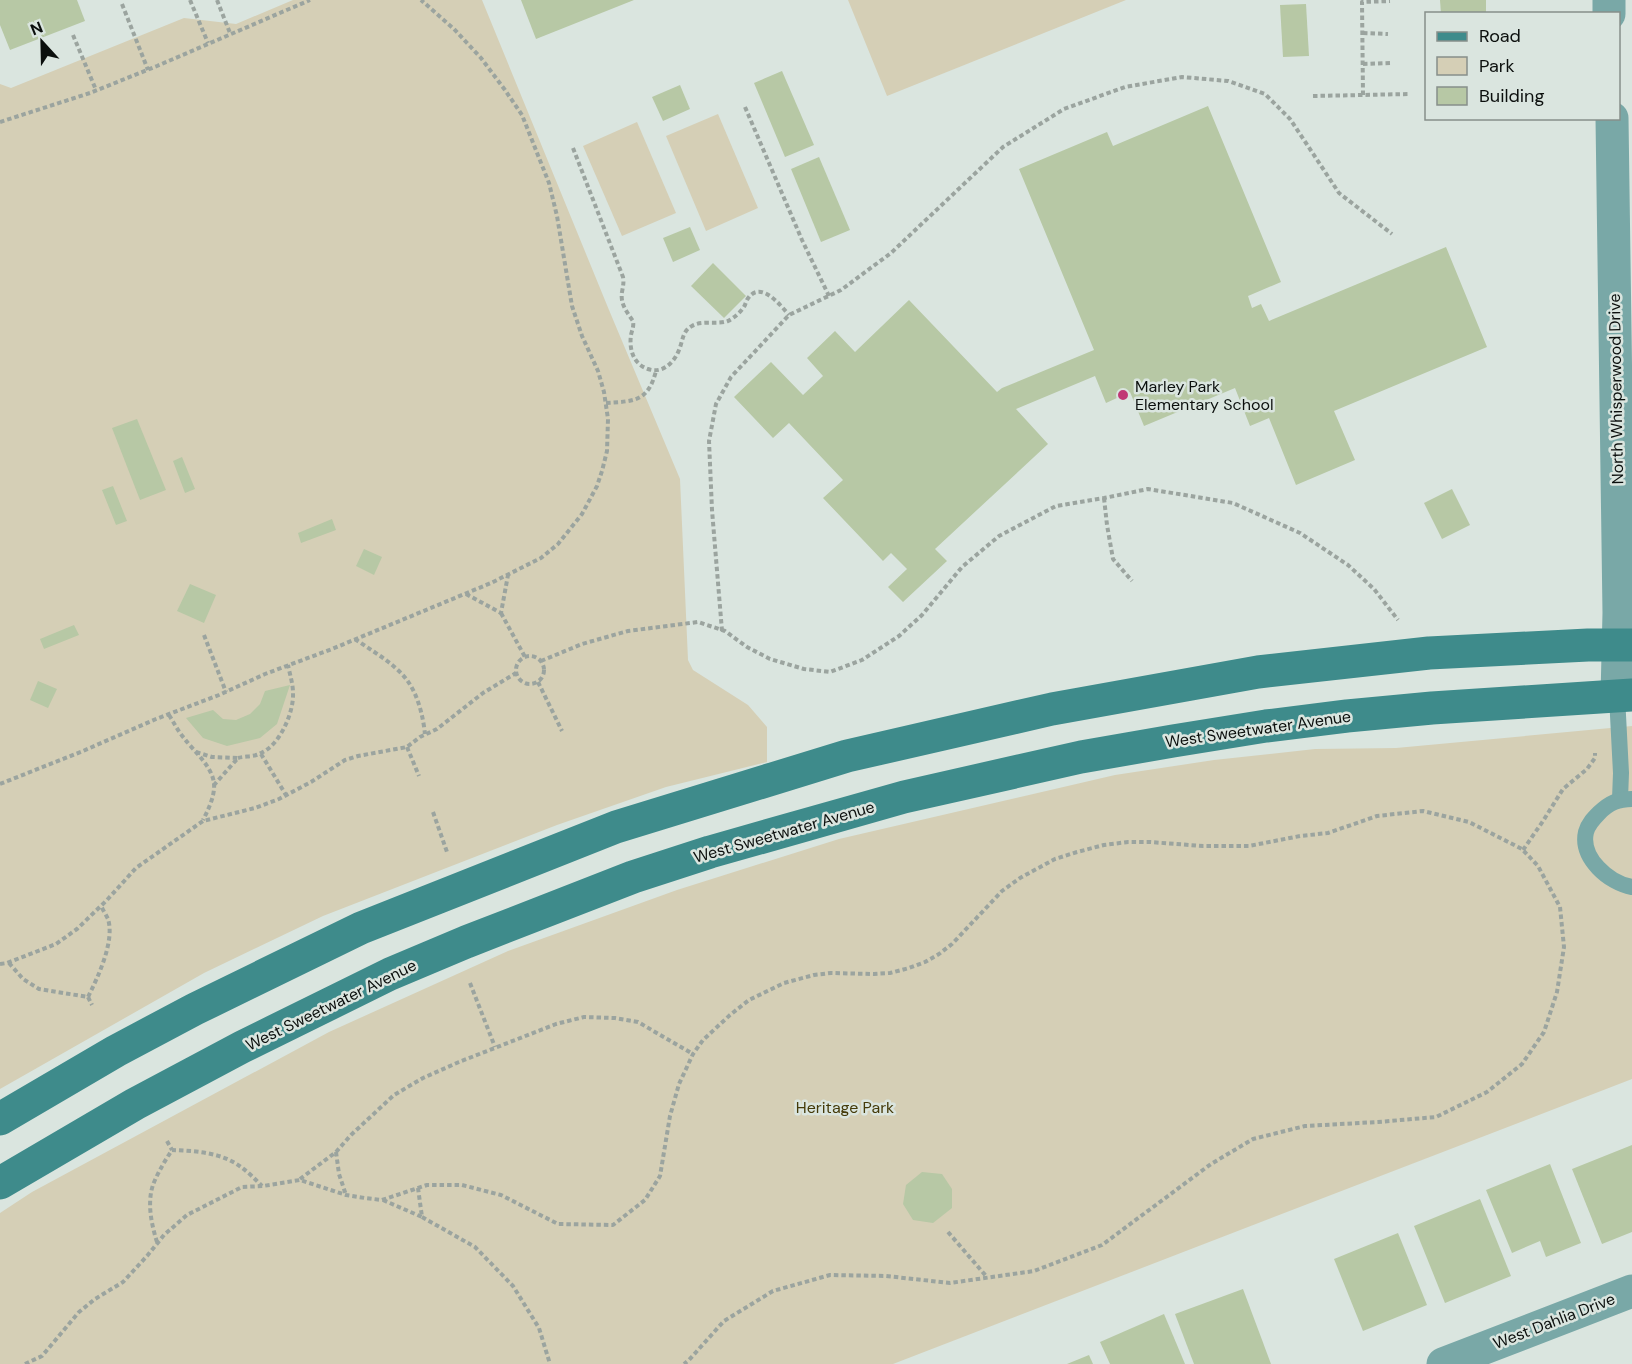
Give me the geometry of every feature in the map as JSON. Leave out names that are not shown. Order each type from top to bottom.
[{"type":"street","name":"North Whisperwood Drive","points":[[1612,120],[1619,613],[1625,645],[1624,695]]},
{"type":"street","points":[[0,1119],[116,1051],[195,1009],[361,928],[616,827],[827,762],[1052,709],[1258,672],[1429,653],[1625,645]]},
{"type":"street","name":"West Sweetwater Avenue","points":[[0,1183],[135,1104],[242,1047],[390,974],[633,877],[710,852],[904,797],[1161,743],[1347,716],[1624,695]]},
{"type":"street","name":"West Dahlia Drive","points":[[1443,1364],[1632,1291]]},
{"type":"lane","points":[[1624,695],[1621,773],[1626,799],[1605,807],[1592,820],[1586,832],[1586,845],[1590,858],[1597,867],[1622,885],[1632,886]]},
{"type":"path","points":[[190,0],[208,43]]},
{"type":"path","points":[[217,0],[230,33]]},
{"type":"path","points":[[0,122],[148,70],[310,0]]},
{"type":"path","points":[[0,784],[83,752],[508,575],[541,558],[558,544],[582,514],[602,471],[607,451],[608,419],[598,371],[582,336],[572,306],[549,183],[522,115],[481,58],[454,29],[421,0]]},
{"type":"path","points":[[1364,95],[1362,2],[1389,1]]},
{"type":"path","points":[[122,4],[148,70]]},
{"type":"path","points":[[1363,33],[1388,34]]},
{"type":"path","points":[[73,34],[96,90]]},
{"type":"path","points":[[1363,64],[1391,63]]},
{"type":"path","points":[[722,631],[709,441],[716,404],[731,377],[789,315],[841,290],[891,253],[1003,147],[1064,109],[1125,87],[1182,77],[1228,81],[1265,94],[1290,119],[1339,193],[1392,234]]},
{"type":"path","points":[[1313,96],[1410,94]]},
{"type":"path","points":[[745,107],[802,240],[829,296]]},
{"type":"path","points":[[573,148],[623,277],[621,302],[633,321],[630,343],[634,358],[646,368],[656,371],[666,367],[674,359],[684,333],[691,326],[729,321],[744,307],[749,296],[758,292],[774,299],[789,315]]},
{"type":"path","points":[[606,403],[637,399],[650,390],[656,371]]},
{"type":"path","points":[[541,661],[582,644],[628,631],[698,622],[722,631],[770,659],[804,669],[830,672],[862,660],[899,636],[922,615],[962,567],[999,536],[1056,506],[1148,489],[1233,503],[1300,533],[1348,565],[1374,589],[1398,620]]},
{"type":"path","points":[[1104,498],[1113,559],[1132,581]]},
{"type":"path","points":[[501,613],[508,575]]},
{"type":"path","points":[[465,593],[501,613],[525,657]]},
{"type":"path","points":[[204,635],[226,692]]},
{"type":"path","points":[[355,639],[406,679],[419,706],[425,734]]},
{"type":"path","points":[[535,656],[544,666],[545,671],[538,682],[533,684],[524,682],[517,676],[518,662],[525,657],[535,656]]},
{"type":"path","points":[[195,752],[212,757],[238,758],[261,754],[275,742],[288,720],[293,695],[288,666]]},
{"type":"path","points":[[0,964],[9,963],[56,944],[77,929],[101,906],[136,867],[203,821],[255,808],[279,799],[345,760],[407,747],[425,734],[437,729],[483,693],[516,673]]},
{"type":"path","points":[[538,682],[562,731]]},
{"type":"path","points":[[169,715],[182,736],[206,764],[212,776],[214,785],[211,802],[203,821]]},
{"type":"path","points":[[407,747],[419,776]]},
{"type":"path","points":[[1523,850],[1563,789],[1587,769],[1595,758],[1595,747]]},
{"type":"path","points":[[261,754],[286,795]]},
{"type":"path","points":[[214,785],[238,758]]},
{"type":"path","points":[[382,1200],[427,1185],[462,1185],[501,1195],[558,1224],[613,1225],[645,1200],[660,1176],[674,1098],[693,1054],[704,1040],[736,1010],[749,1000],[784,983],[814,975],[874,974],[909,968],[925,962],[952,944],[1002,891],[1020,878],[1055,859],[1077,852],[1104,845],[1150,842],[1203,846],[1249,846],[1328,833],[1377,816],[1423,811],[1469,822],[1523,850],[1538,866],[1560,907],[1564,947],[1557,992],[1544,1032],[1522,1064],[1487,1092],[1436,1117],[1305,1126],[1253,1139],[1210,1164],[1102,1245],[1034,1271],[950,1283],[886,1276],[830,1275],[773,1291],[724,1321],[684,1364]]},
{"type":"path","points":[[434,812],[447,852]]},
{"type":"path","points":[[88,998],[96,982],[110,939],[108,920],[101,906]]},
{"type":"path","points":[[9,963],[23,979],[39,989],[88,998],[92,1005]]},
{"type":"path","points":[[470,983],[495,1047]]},
{"type":"path","points":[[300,1180],[336,1152],[394,1095],[423,1078],[556,1024],[584,1017],[605,1017],[638,1022],[693,1054]]},
{"type":"path","points":[[167,1141],[172,1150]]},
{"type":"path","points":[[172,1150],[214,1154],[231,1160],[263,1186]]},
{"type":"path","points":[[158,1243],[152,1225],[150,1203],[154,1182],[172,1150]]},
{"type":"path","points":[[336,1152],[339,1174],[346,1195]]},
{"type":"path","points":[[25,1364],[42,1356],[79,1312],[123,1282],[164,1235],[187,1215],[242,1187],[300,1180],[346,1195],[382,1200],[422,1217],[475,1247],[513,1286],[539,1328],[550,1364]]},
{"type":"path","points":[[418,1188],[422,1217]]},
{"type":"path","points":[[948,1232],[987,1277]]},
{"type":"green space","points":[[293,0],[482,0],[680,479],[688,660],[693,670],[748,705],[767,727],[767,762],[666,787],[557,825],[323,916],[204,973],[0,1089],[0,84],[11,88],[184,18],[236,24]]},
{"type":"green space","points":[[848,0],[1126,0],[887,96]]},
{"type":"green space","points":[[718,114],[758,208],[706,231],[666,136]]},
{"type":"green space","points":[[637,122],[676,213],[622,236],[583,146]]},
{"type":"green space","name":"Heritage Park","points":[[1632,726],[1632,1079],[893,1364],[0,1364],[0,1213],[32,1192],[329,1032],[508,951],[677,890],[839,839],[1115,775],[1214,760],[1315,749],[1396,748]]},
{"type":"building","points":[[0,0],[77,0],[85,21],[10,50],[0,25]]},
{"type":"building","points":[[521,0],[634,0],[536,39]]},
{"type":"building","points":[[1440,0],[1486,0],[1486,12],[1441,12]]},
{"type":"building","points":[[1306,4],[1309,56],[1283,57],[1280,5]]},
{"type":"building","points":[[782,71],[814,145],[785,157],[754,83]]},
{"type":"building","points":[[680,85],[690,109],[663,121],[652,97]]},
{"type":"building","points":[[1208,106],[1281,282],[1248,296],[1252,308],[1261,304],[1269,321],[1446,247],[1487,347],[1334,411],[1355,460],[1296,485],[1269,418],[1250,426],[1235,388],[1144,426],[1130,392],[1106,403],[1095,376],[1016,409],[1048,444],[935,549],[947,561],[903,602],[888,587],[907,569],[891,553],[883,561],[823,498],[843,480],[789,423],[773,438],[734,397],[771,362],[803,395],[823,376],[807,358],[835,331],[855,352],[909,300],[997,392],[1094,350],[1019,169],[1107,132],[1113,146]]},
{"type":"building","points":[[819,157],[850,230],[821,242],[791,169]]},
{"type":"building","points":[[690,227],[700,250],[673,262],[663,238]]},
{"type":"building","points":[[713,263],[746,296],[724,318],[691,286]]},
{"type":"building","points":[[137,419],[166,490],[140,500],[112,428]]},
{"type":"building","points":[[182,457],[195,489],[185,493],[173,461]]},
{"type":"building","points":[[113,486],[127,521],[116,525],[102,490]]},
{"type":"building","points":[[1452,489],[1470,525],[1442,539],[1424,503]]},
{"type":"building","points":[[332,519],[336,530],[301,543],[298,533]]},
{"type":"building","points":[[364,549],[382,557],[374,575],[356,566]]},
{"type":"building","points":[[190,584],[216,595],[204,623],[177,611]]},
{"type":"building","points":[[74,625],[79,635],[44,649],[40,639]]},
{"type":"building","points":[[38,681],[57,689],[48,708],[30,700]]},
{"type":"building","points":[[290,685],[277,724],[260,738],[227,746],[203,738],[186,718],[213,710],[223,719],[236,720],[250,714],[260,704],[265,691]]},
{"type":"building","points":[[1632,1145],[1632,1232],[1602,1244],[1572,1169]]},
{"type":"building","points":[[1550,1164],[1581,1243],[1546,1257],[1540,1241],[1512,1253],[1486,1190]]},
{"type":"building","points":[[922,1172],[942,1174],[952,1189],[952,1208],[933,1223],[913,1220],[903,1204],[906,1185]]},
{"type":"building","points":[[1480,1199],[1511,1276],[1445,1303],[1414,1226]]},
{"type":"building","points":[[1398,1233],[1427,1305],[1363,1331],[1334,1259]]},
{"type":"building","points":[[1243,1289],[1271,1364],[1194,1364],[1175,1314]]},
{"type":"building","points":[[1164,1314],[1185,1364],[1110,1364],[1100,1342]]},
{"type":"building","points":[[1089,1355],[1093,1364],[1067,1364]]},
{"type":"place","name":"Marley Park Elementary School","points":[[1123,395]]}]
